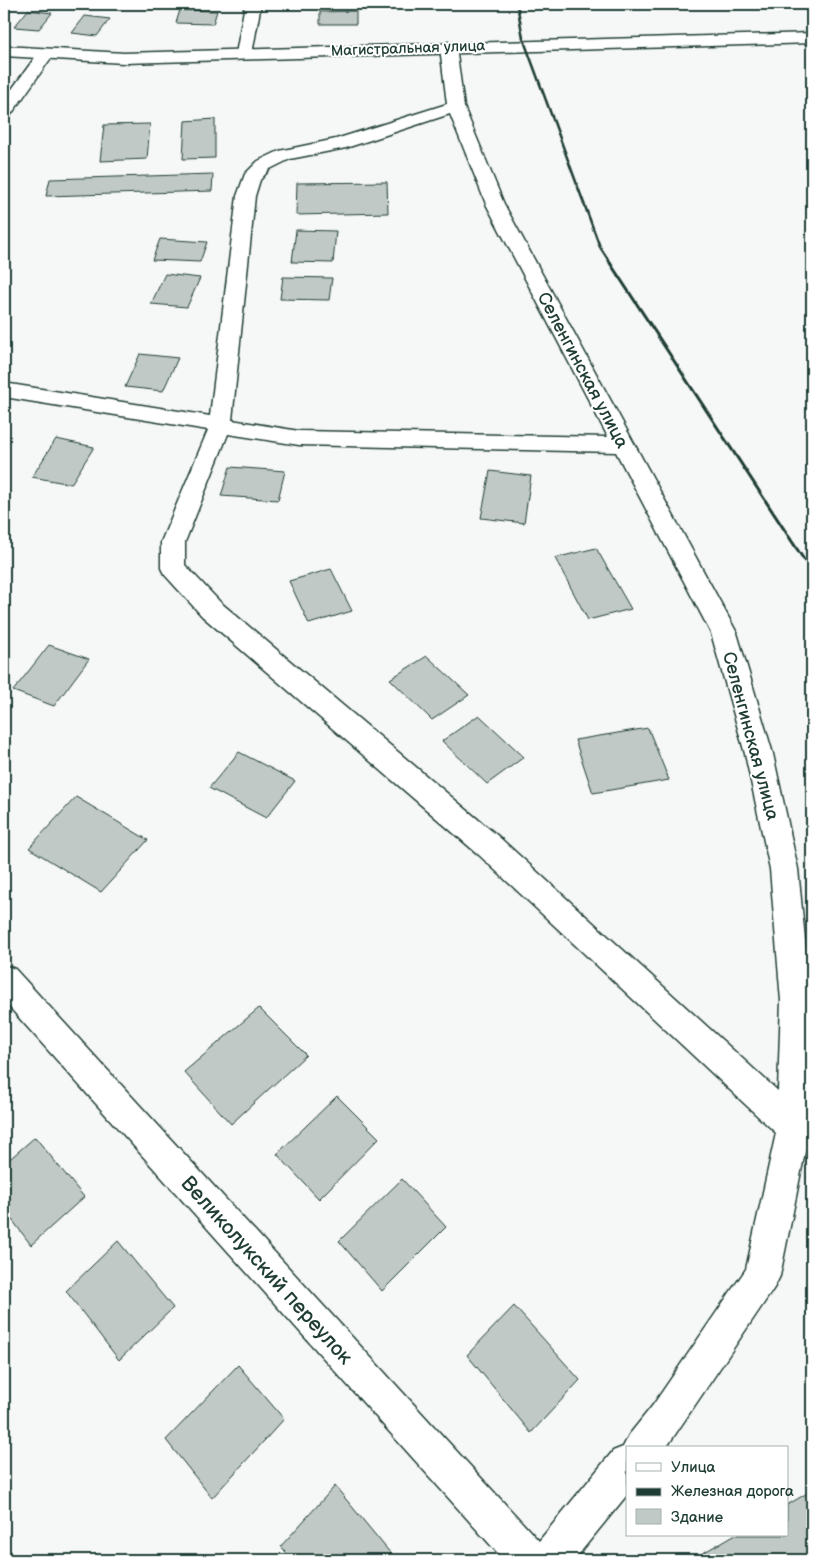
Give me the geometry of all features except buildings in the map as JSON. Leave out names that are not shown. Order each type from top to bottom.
[{"type":"street","points":[[244,54],[253,4]]},
{"type":"street","name":"Магистральная улица","points":[[4,51],[45,55],[124,58],[448,47],[812,38]]},
{"type":"street","name":"Селенгинская улица","points":[[448,47],[456,107],[495,204],[724,633],[760,754],[784,869],[796,1000],[794,1127],[762,1276],[666,1418],[644,1446]]},
{"type":"street","points":[[4,112],[45,55]]},
{"type":"street","points":[[456,107],[340,144],[285,155],[264,165],[251,178],[246,196],[220,427],[173,542],[173,568],[212,609],[489,846],[794,1127]]},
{"type":"street","points":[[4,390],[220,427],[299,438],[622,445]]},
{"type":"street","name":"Великолукский переулок","points":[[4,979],[530,1560]]},
{"type":"street","points":[[549,1560],[626,1466]]},
{"type":"railway","points":[[517,4],[523,38],[600,247],[611,264]]},
{"type":"railway","points":[[610,263],[812,572]]}]
